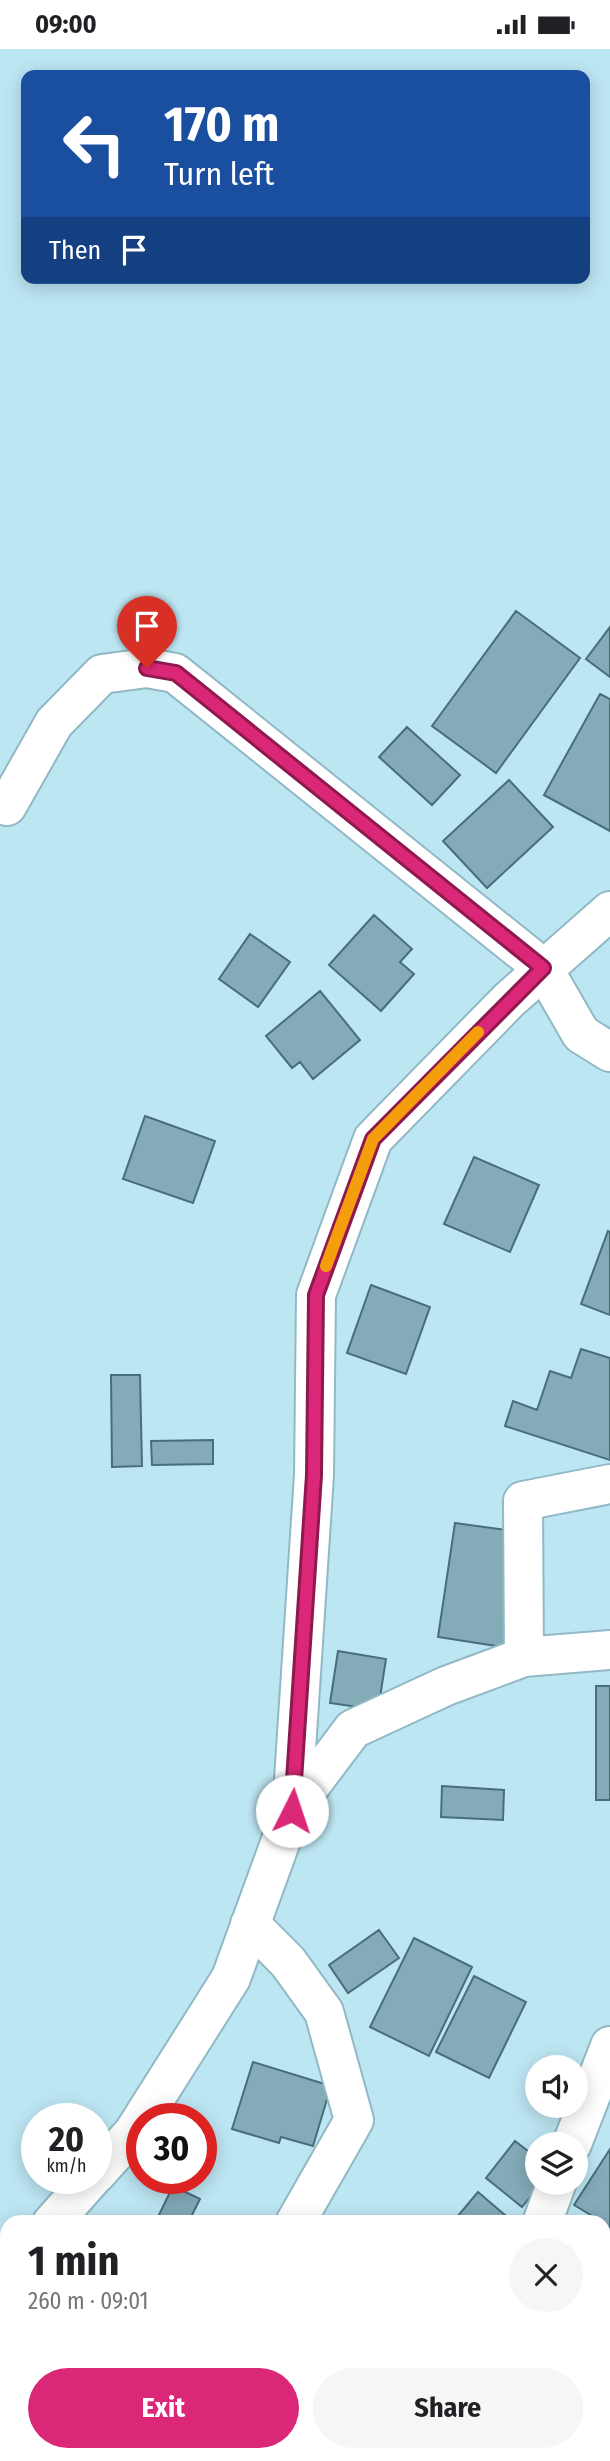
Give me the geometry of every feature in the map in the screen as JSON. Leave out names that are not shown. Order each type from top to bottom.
[{"type":"street","points":[[7,806],[54,723],[102,674],[147,668],[176,673],[543,968],[580,1034],[610,1052]]},
{"type":"street","points":[[292,1811],[314,1475],[316,1295],[373,1139],[543,968],[610,911]]},
{"type":"street","points":[[524,1657],[523,1501],[610,1484]]},
{"type":"street","points":[[152,2103],[231,1978],[292,1811],[353,1729],[446,1686],[524,1657],[610,1650]]},
{"type":"street","points":[[250,1924],[288,1962],[324,2013],[354,2120],[300,2215]]},
{"type":"street","points":[[577,2132],[610,2046]]},
{"type":"street","points":[[112,2156],[126,2141]]},
{"type":"street","points":[[59,2215],[78,2194]]},
{"type":"street","points":[[545,2215],[552,2195]]},
{"type":"building","points":[[516,611],[580,658],[496,773],[432,726]]},
{"type":"building","points":[[610,627],[610,677],[586,659]]},
{"type":"building","points":[[600,694],[610,699],[610,831],[544,795]]},
{"type":"building","points":[[407,727],[460,775],[432,805],[379,757]]},
{"type":"building","points":[[509,780],[553,827],[487,888],[443,841]]},
{"type":"building","points":[[374,915],[412,949],[400,962],[414,974],[381,1011],[329,965]]},
{"type":"building","points":[[250,934],[290,962],[258,1007],[219,979]]},
{"type":"building","points":[[320,991],[360,1040],[313,1079],[300,1062],[292,1068],[266,1036]]},
{"type":"building","points":[[145,1116],[215,1141],[193,1203],[123,1179]]},
{"type":"building","points":[[474,1157],[539,1185],[510,1252],[444,1224]]},
{"type":"building","points":[[608,1231],[610,1232],[610,1315],[581,1304]]},
{"type":"building","points":[[371,1285],[430,1307],[406,1374],[347,1353]]},
{"type":"building","points":[[581,1349],[610,1358],[610,1460],[505,1426],[513,1401],[537,1410],[550,1371],[571,1378]]},
{"type":"building","points":[[111,1375],[140,1375],[142,1466],[112,1467]]},
{"type":"building","points":[[213,1440],[213,1464],[152,1465],[151,1441]]},
{"type":"building","points":[[455,1523],[520,1532],[503,1647],[438,1637]]},
{"type":"building","points":[[338,1651],[386,1659],[378,1710],[330,1703]]},
{"type":"building","points":[[596,1686],[610,1686],[610,1800],[596,1800]]},
{"type":"building","points":[[442,1786],[504,1790],[503,1820],[441,1817]]},
{"type":"building","points":[[379,1930],[399,1958],[348,1993],[329,1965]]},
{"type":"building","points":[[414,1938],[472,1967],[429,2056],[370,2027]]},
{"type":"building","points":[[474,1976],[526,2002],[489,2078],[436,2052]]},
{"type":"building","points":[[253,2062],[331,2086],[313,2146],[281,2137],[279,2143],[232,2129]]},
{"type":"building","points":[[515,2141],[525,2149],[525,2195],[532,2195],[522,2207],[486,2178]]},
{"type":"building","points":[[610,2149],[610,2215],[591,2215],[574,2205],[580,2195],[588,2195],[588,2183]]},
{"type":"building","points":[[478,2192],[505,2215],[459,2215]]},
{"type":"building","points":[[169,2194],[190,2194],[200,2199],[192,2215],[159,2215]]},
{"type":"slow traffic","points":[[326,1266],[373,1139],[478,1032]]},
{"type":"route","points":[[147,668],[176,673],[543,968],[373,1139],[316,1295],[314,1475],[292,1811]]}]
